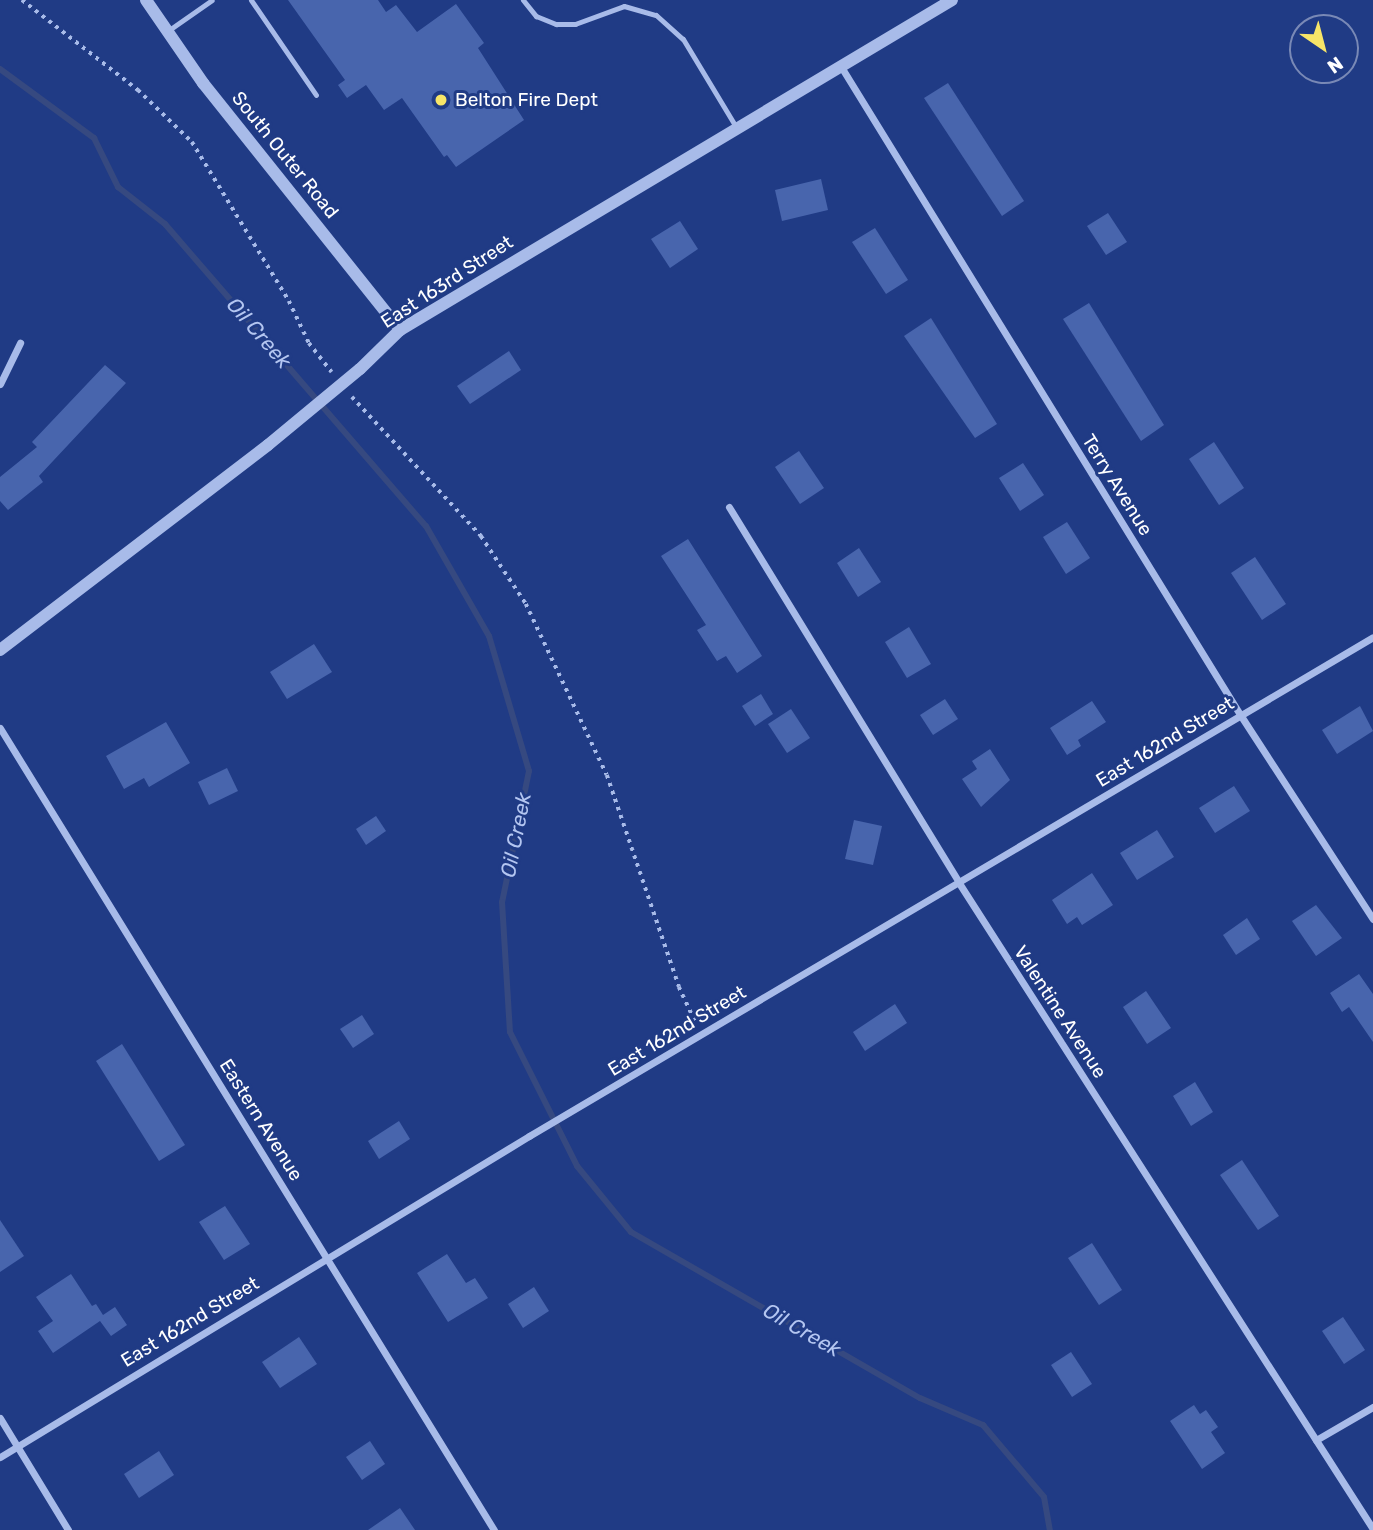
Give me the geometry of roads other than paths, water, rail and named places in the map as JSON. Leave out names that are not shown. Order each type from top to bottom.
[{"type":"street","name":"South Outer Road","points":[[146,0],[203,83],[400,330]]},
{"type":"street","name":"East 163rd Street","points":[[0,650],[268,445],[360,369],[400,330],[839,65],[952,0]]},
{"type":"street","name":"Terry Avenue","points":[[839,65],[1241,716],[1373,919]]},
{"type":"street","points":[[0,384],[20,343]]},
{"type":"street","name":"Valentine Avenue","points":[[729,506],[959,883],[1373,1530]]},
{"type":"street","name":"East 162nd Street","points":[[0,1457],[529,1136],[1373,637]]},
{"type":"street","name":"Eastern Avenue","points":[[0,728],[494,1530]]},
{"type":"street","points":[[1316,1440],[1373,1407]]},
{"type":"street","points":[[0,1418],[68,1530]]},
{"type":"lane","points":[[167,31],[212,0]]},
{"type":"lane","points":[[251,0],[316,95]]},
{"type":"lane","points":[[523,0],[536,16],[556,24],[575,24],[624,6],[656,15],[683,39],[736,127]]},
{"type":"waterway","name":"Oil Creek","points":[[0,69],[94,138],[118,187],[165,224],[426,526],[489,636],[529,771],[502,902],[510,1032],[577,1166],[631,1232],[920,1398],[983,1425],[1044,1497],[1050,1530]]},
{"type":"place","name":"Belton Fire Dept","points":[[441,100]]}]
